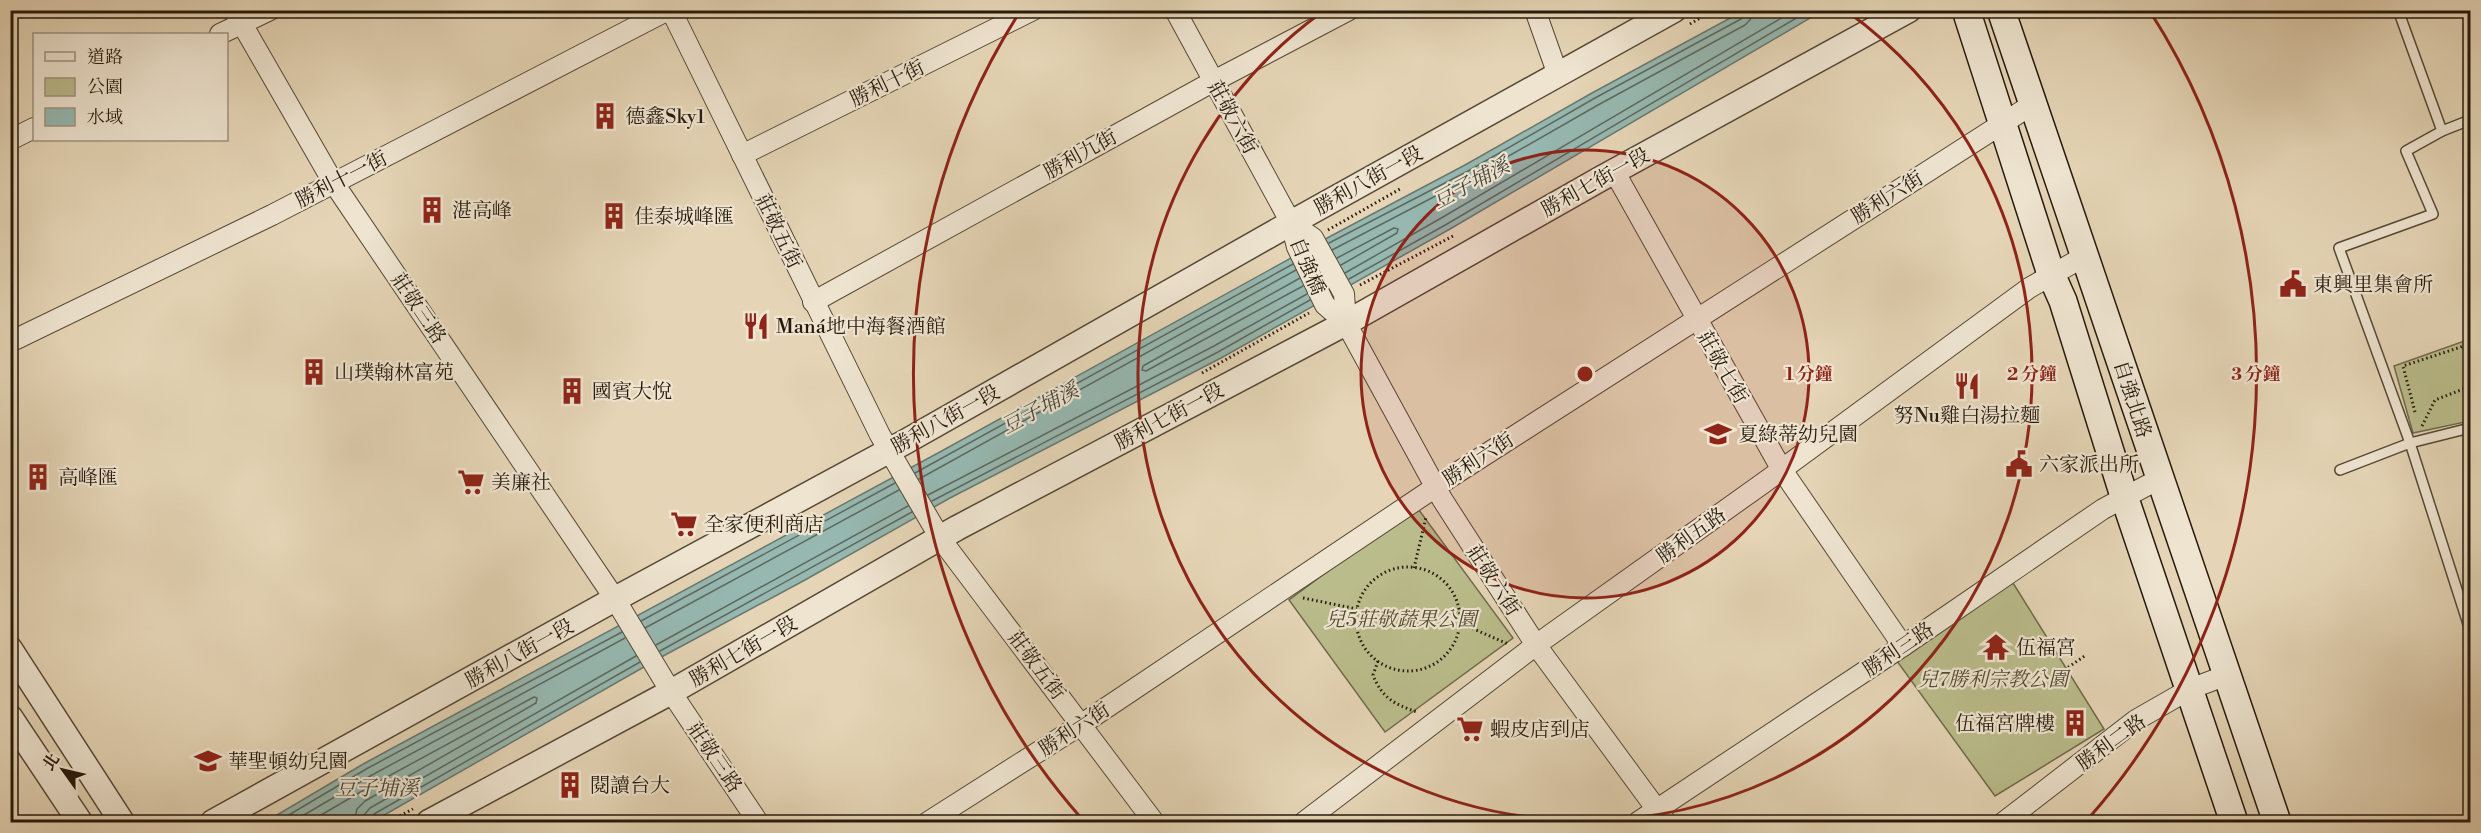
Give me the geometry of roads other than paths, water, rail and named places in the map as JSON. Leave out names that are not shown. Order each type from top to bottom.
[{"type":"main road","name":"自強北路","points":[[1966,10],[2051,274],[2063,301],[2124,496],[2234,822]]},
{"type":"main road","name":"自強北路","points":[[2001,10],[2277,822]]},
{"type":"street","points":[[221,33],[237,17],[270,10]]},
{"type":"street","name":"莊敬五街","points":[[670,10],[888,451],[939,538],[1154,822]]},
{"type":"street","name":"勝利十一街","points":[[10,342],[333,182],[670,10]]},
{"type":"street","name":"勝利十街","points":[[742,155],[1033,10]]},
{"type":"street","name":"莊敬六街","points":[[1175,10],[1291,223]]},
{"type":"street","name":"勝利九街","points":[[813,302],[1214,81],[1349,10]]},
{"type":"street","points":[[1535,10],[1558,75]]},
{"type":"street","name":"勝利八街一段","points":[[213,822],[615,598],[888,451],[1674,10]]},
{"type":"street","name":"勝利七街一段","points":[[429,822],[671,692],[939,538],[1346,323],[1614,171],[1909,10]]},
{"type":"street","name":"莊敬三路","points":[[237,17],[333,182],[615,598],[671,692],[758,822]]},
{"type":"street","name":"勝利六街","points":[[928,822],[1082,724],[1435,487],[2033,104]]},
{"type":"street","points":[[10,140],[33,128]]},
{"type":"street","name":"莊敬七街","points":[[1614,171],[1695,319],[1782,470],[1903,646]]},
{"type":"street","name":"自強橋","points":[[1291,223],[1344,294],[1346,323]]},
{"type":"street","name":"自強橋","points":[[1305,242],[1325,305],[1346,323]]},
{"type":"street","name":"勝利五路","points":[[1304,822],[1536,645],[2051,274],[2085,256]]},
{"type":"street","name":"莊敬六街","points":[[1346,323],[1435,487],[1536,645],[1661,816]]},
{"type":"street","name":"勝利三路","points":[[1638,822],[1661,816],[1903,646],[2124,496],[2159,479]]},
{"type":"street","points":[[10,649],[122,822]]},
{"type":"street","name":"勝利二路","points":[[2004,822],[2136,720],[2190,689],[2227,675]]},
{"type":"street","points":[[10,717],[80,822]]},
{"type":"lane","points":[[2398,10],[2442,131]]},
{"type":"lane","points":[[2468,624],[2410,443],[2339,248],[2433,214],[2406,151],[2442,131],[2470,120]]},
{"type":"lane","points":[[2340,470],[2410,443],[2470,428]]},
{"type":"water","name":"豆子埔溪","points":[[1743,11],[1822,11],[1450,229],[1221,358],[950,498],[805,580],[665,655],[372,822],[265,822],[365,763],[938,453]]},
{"type":"place","name":"德鑫Sky1","points":[[605,116]]},
{"type":"place","name":"湛高峰","points":[[432,210]]},
{"type":"place","name":"佳泰城峰匯","points":[[614,216]]},
{"type":"place","name":"東興里集會所","points":[[2293,284]]},
{"type":"place","name":"Maná地中海餐酒館","points":[[756,326]]},
{"type":"place","name":"山璞翰林富苑","points":[[314,372]]},
{"type":"place","name":"努Nu雞白湯拉麵","points":[[1967,386]]},
{"type":"place","name":"國賓大悅","points":[[572,391]]},
{"type":"place","name":"夏綠蒂幼兒園","points":[[1718,434]]},
{"type":"place","name":"六家派出所","points":[[2019,464]]},
{"type":"place","name":"高峰匯","points":[[38,477]]},
{"type":"place","name":"美廉社","points":[[471,482]]},
{"type":"place","name":"全家便利商店","points":[[684,524]]},
{"type":"place","name":"伍福宮","points":[[1996,647]]},
{"type":"place","name":"伍福宮牌樓","points":[[2075,723]]},
{"type":"place","name":"蝦皮店到店","points":[[1470,729]]},
{"type":"place","name":"華聖頓幼兒園","points":[[208,761]]},
{"type":"place","name":"閱讀台大","points":[[570,785]]},
{"type":"park label","name":"兒5莊敬蔬果公園","points":[[1401,619]]},
{"type":"park label","name":"兒7勝利宗教公園","points":[[1993,679]]}]
